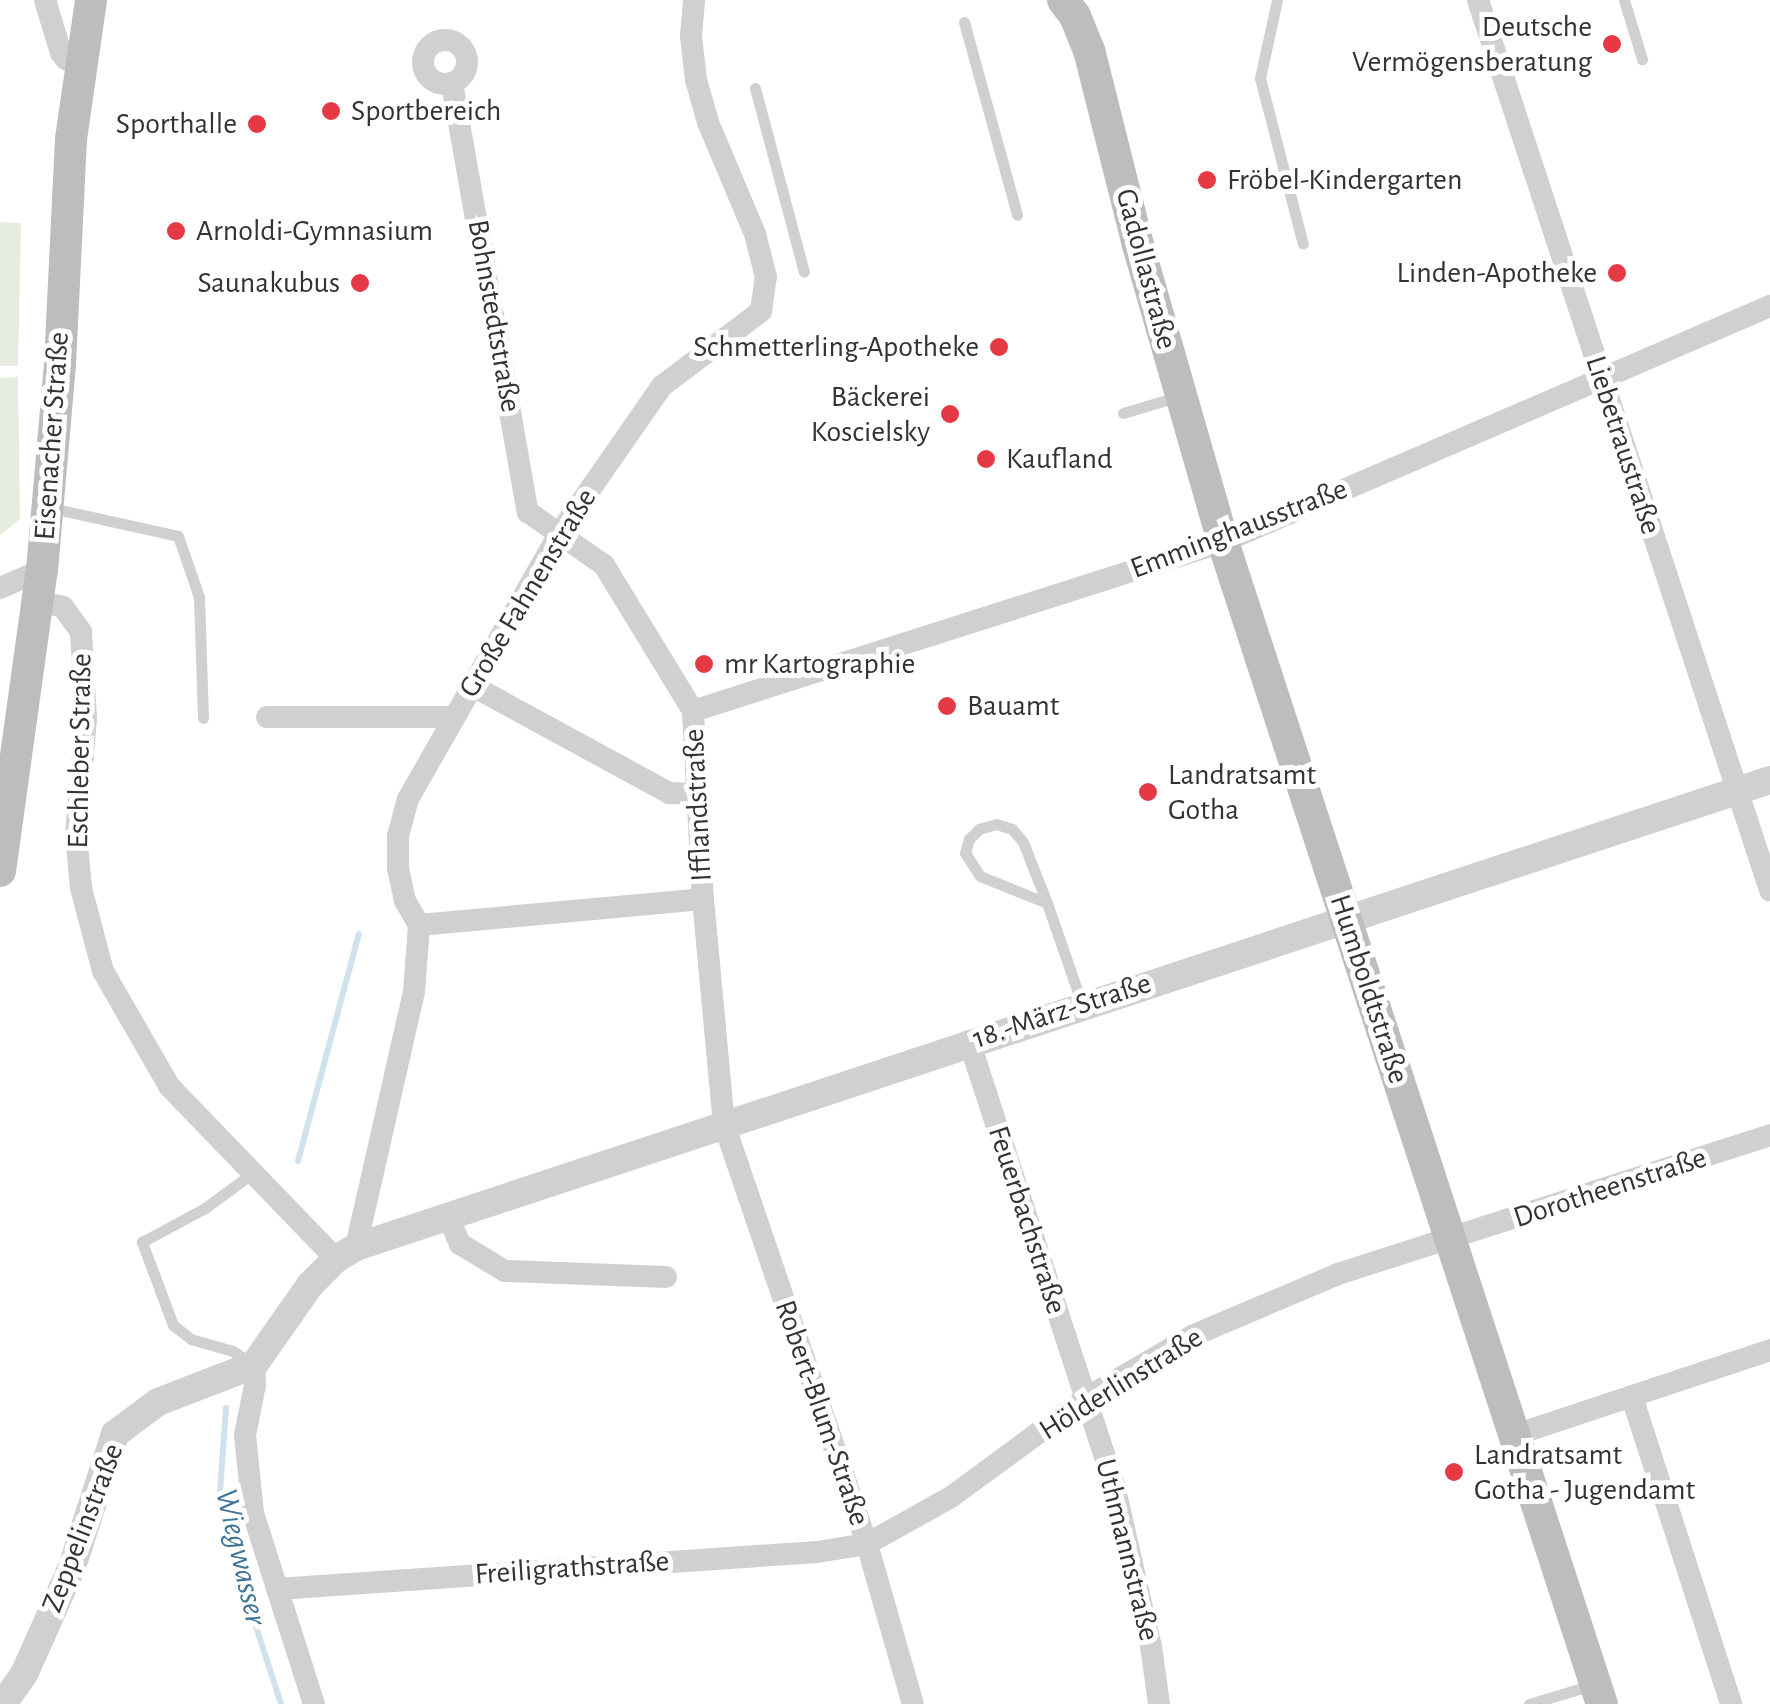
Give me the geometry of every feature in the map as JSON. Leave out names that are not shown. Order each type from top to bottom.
[{"type":"main road","name":"Eisenacher Straße","points":[[0,872],[40,585],[71,138],[91,0]]},
{"type":"main road","name":"Gadollastraße","points":[[1063,0],[1075,16],[1089,50],[1222,542]]},
{"type":"main road","name":"Humboldtstraße","points":[[1222,542],[1599,1694]]},
{"type":"street","points":[[45,0],[66,60],[80,60]]},
{"type":"street","name":"Große Fahnenstraße","points":[[346,1253],[414,992],[418,925],[405,901],[398,869],[398,836],[408,799],[559,534],[662,386],[680,368],[754,321],[764,301],[766,277],[756,234],[708,122],[696,80],[690,36],[694,0]]},
{"type":"street","name":"Liebetraustraße","points":[[1478,0],[1770,890]]},
{"type":"street","name":"Bohnstedtstraße","points":[[452,83],[528,512],[559,534]]},
{"type":"street","name":"Emminghausstraße","points":[[693,711],[1222,542],[1601,378],[1724,330],[1770,306]]},
{"type":"street","name":"Ifflandstraße","points":[[559,534],[604,565],[693,711],[703,899],[724,1124]]},
{"type":"street","points":[[0,588],[40,585]]},
{"type":"street","name":"Eschleber Straße","points":[[40,585],[82,632],[86,718],[76,834],[81,888],[103,971],[170,1086],[254,1172],[346,1253]]},
{"type":"street","points":[[471,686],[669,793],[698,794]]},
{"type":"street","points":[[267,717],[454,718]]},
{"type":"street","name":"18.-März-Straße","points":[[346,1253],[448,1215],[969,1041],[1770,780]]},
{"type":"street","points":[[418,925],[703,899]]},
{"type":"street","name":"Feuerbachstraße","points":[[969,1041],[1086,1398]]},
{"type":"street","name":"Robert-Blum-Straße","points":[[724,1124],[867,1544],[913,1704]]},
{"type":"street","name":"Dorotheenstraße","points":[[1450,1241],[1770,1135]]},
{"type":"street","points":[[448,1215],[460,1244],[504,1270],[666,1276]]},
{"type":"street","name":"Hölderlinstraße","points":[[867,1544],[951,1497],[1086,1398],[1192,1336],[1338,1274],[1450,1241]]},
{"type":"street","points":[[314,1704],[253,1513],[245,1435],[255,1386],[254,1365],[310,1285],[346,1253]]},
{"type":"street","points":[[1515,1435],[1769,1354]]},
{"type":"street","name":"Zeppelinstraße","points":[[3,1704],[25,1672],[72,1567],[116,1434],[158,1402],[254,1365]]},
{"type":"street","points":[[1632,1397],[1731,1704]]},
{"type":"street","name":"Uthmannstraße","points":[[1086,1398],[1114,1485],[1152,1646],[1159,1704]]},
{"type":"street","name":"Freiligrathstraße","points":[[277,1588],[798,1553],[867,1544]]},
{"type":"lane","points":[[1278,0],[1260,78],[1303,244]]},
{"type":"lane","points":[[1624,0],[1642,59]]},
{"type":"lane","points":[[964,22],[1017,215]]},
{"type":"lane","points":[[755,88],[804,272]]},
{"type":"lane","points":[[1124,413],[1181,396]]},
{"type":"lane","points":[[48,507],[178,536],[198,597],[202,718]]},
{"type":"lane","points":[[1047,902],[980,876],[966,853],[969,839],[979,829],[996,824],[1012,830],[1023,842],[1047,902],[1082,1004]]},
{"type":"lane","points":[[254,1172],[205,1208],[142,1242],[173,1325],[191,1338],[233,1351],[254,1365]]},
{"type":"lane","points":[[1530,1704],[1599,1694]]},
{"type":"shaded area","points":[[0,222],[21,223],[18,366],[0,366]]},
{"type":"shaded area","points":[[18,377],[20,519],[0,535],[0,378]]},
{"type":"waterway","name":"Wiegwasser","points":[[298,1161],[359,934]]},
{"type":"waterway","name":"Wiegwasser","points":[[226,1408],[220,1492],[233,1556],[281,1704]]},
{"type":"place","name":"Deutsche Vermögensberatung","points":[[1612,44]]},
{"type":"place","name":"Sportbereich","points":[[331,111]]},
{"type":"place","name":"Sporthalle","points":[[257,124]]},
{"type":"place","name":"Fröbel-Kindergarten","points":[[1207,180]]},
{"type":"place","name":"Arnoldi-Gymnasium","points":[[176,231]]},
{"type":"place","name":"Linden-Apotheke","points":[[1617,273]]},
{"type":"place","name":"Saunakubus","points":[[360,283]]},
{"type":"place","name":"Schmetterling-Apotheke","points":[[999,347]]},
{"type":"place","name":"Bäckerei Koscielsky","points":[[950,414]]},
{"type":"place","name":"Kaufland","points":[[986,459]]},
{"type":"place","name":"mr Kartographie","points":[[704,664]]},
{"type":"place","name":"Bauamt","points":[[947,706]]},
{"type":"place","name":"Landratsamt Gotha","points":[[1148,792]]},
{"type":"place","name":"Landratsamt Gotha - Jugendamt","points":[[1454,1472]]}]
